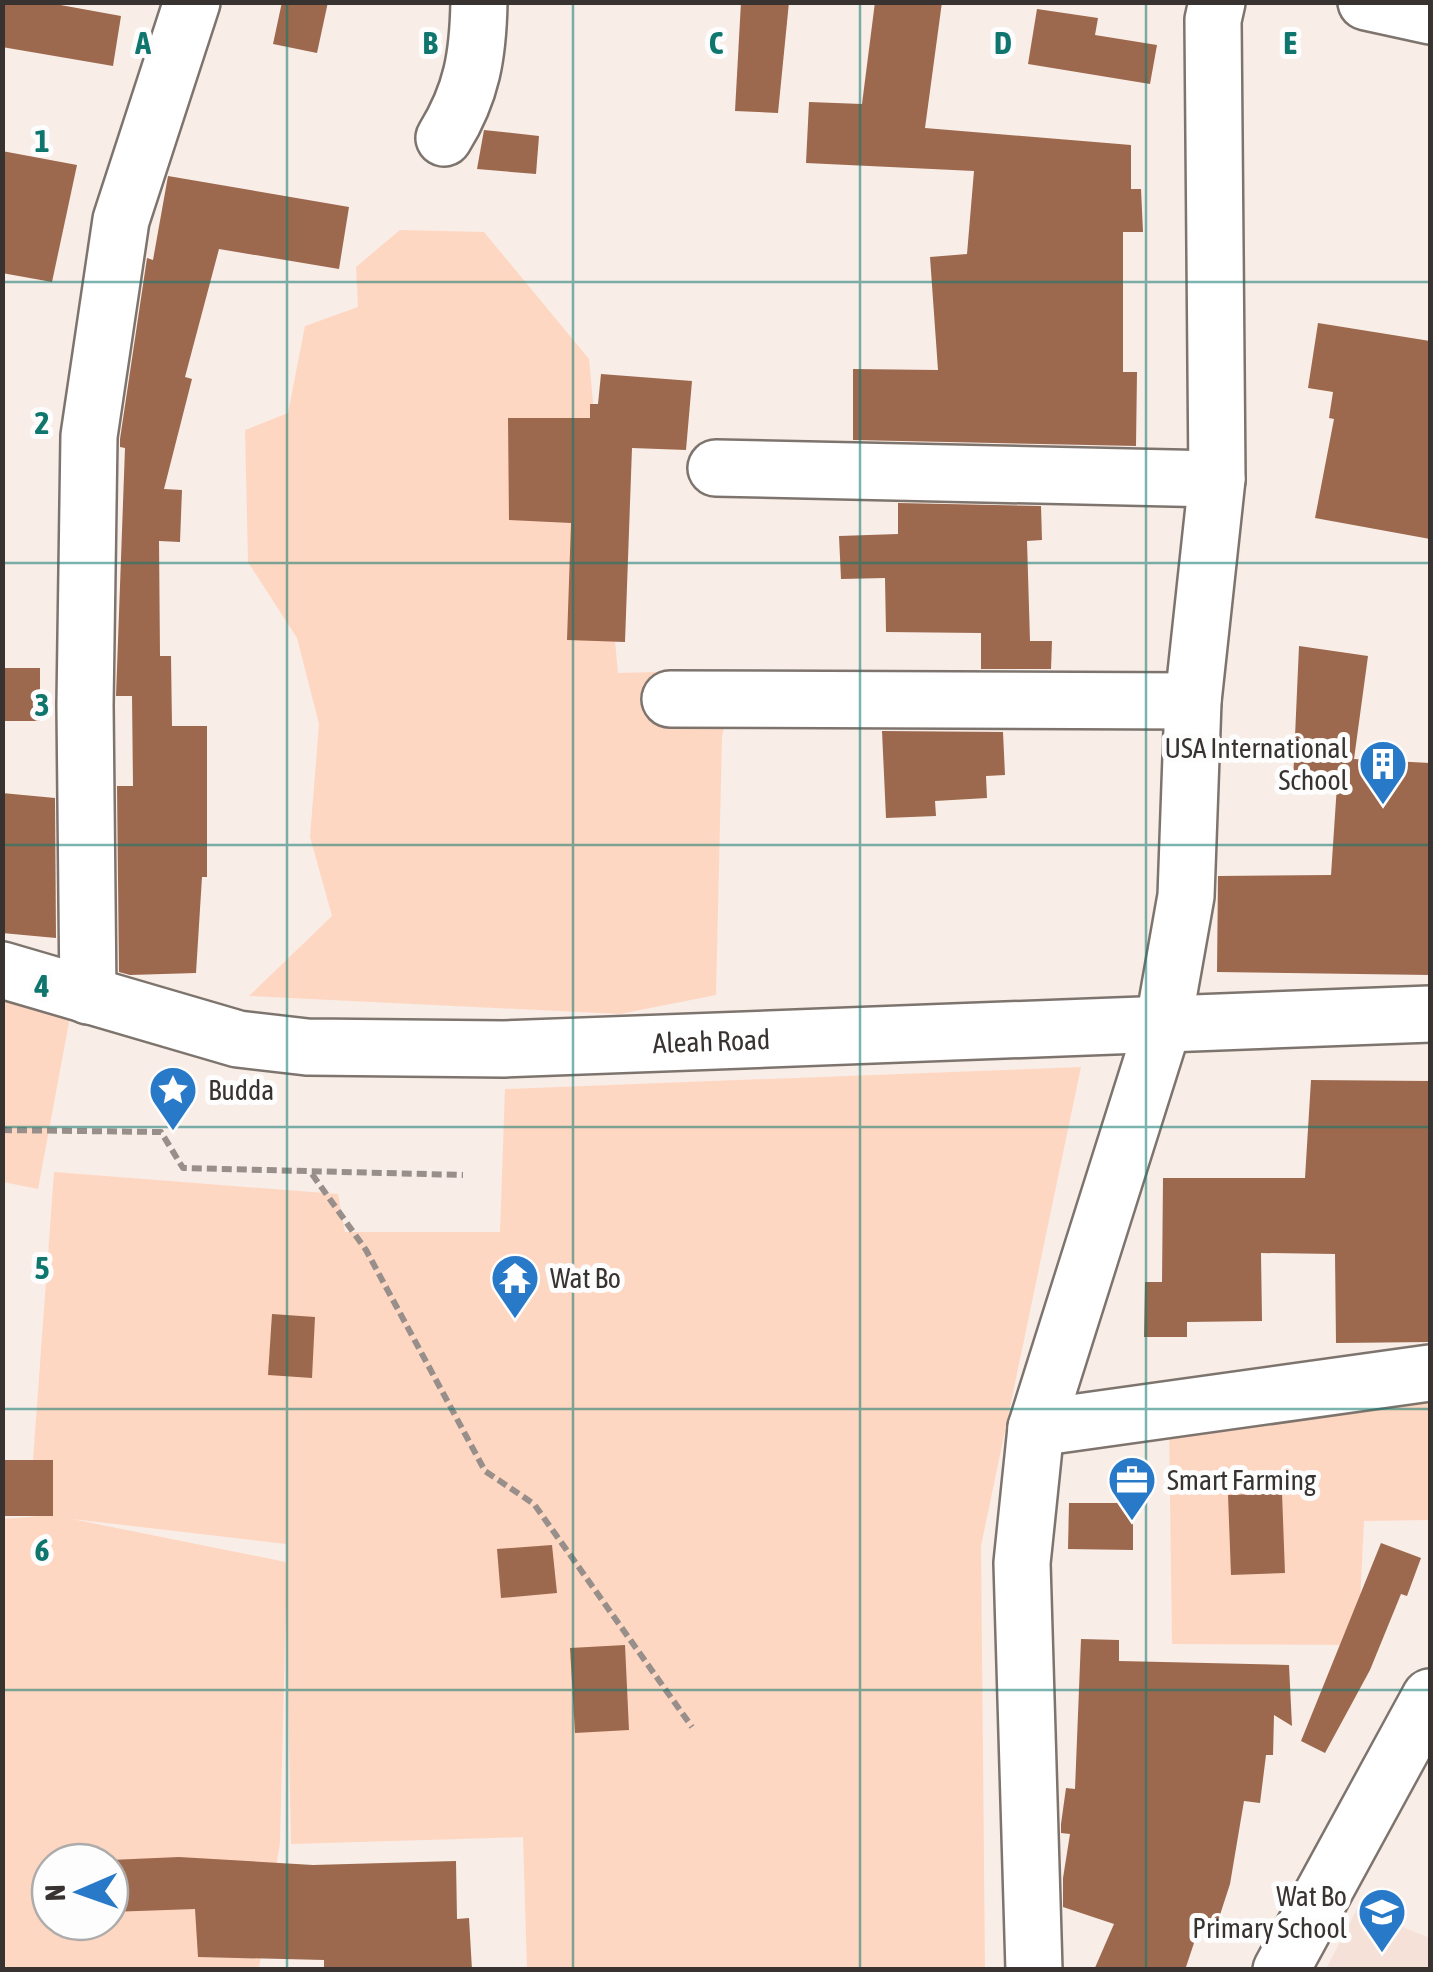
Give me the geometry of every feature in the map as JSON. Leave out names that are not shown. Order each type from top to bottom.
[{"type":"street","points":[[88,996],[85,705],[89,436],[121,220],[192,2]]},
{"type":"street","points":[[444,138],[464,106],[474,79],[479,2]]},
{"type":"street","points":[[1034,1970],[1022,1563],[1036,1428],[1163,1026],[1186,896],[1194,701],[1217,479],[1213,20],[1216,2]]},
{"type":"street","points":[[1366,2],[1430,16]]},
{"type":"street","points":[[716,468],[1217,479]]},
{"type":"street","points":[[670,699],[1194,701]]},
{"type":"street","name":"Aleah Road","points":[[2,970],[238,1039],[307,1047],[504,1049],[1430,1014]]},
{"type":"street","points":[[1036,1428],[1430,1373]]},
{"type":"street","points":[[1281,1970],[1430,1697]]},
{"type":"path","points":[[2,1130],[161,1132],[183,1168],[464,1176]]},
{"type":"path","points":[[312,1174],[366,1250],[485,1471],[534,1504],[692,1727]]},
{"type":"shaded area","points":[[400,230],[484,232],[589,359],[618,673],[734,670],[722,738],[716,995],[620,1014],[249,996],[332,916],[310,837],[319,724],[297,638],[248,562],[245,430],[288,413],[305,326],[358,307],[356,267]]},
{"type":"shaded area","points":[[3,989],[72,1006],[38,1189],[3,1182]]},
{"type":"shaded area","name":"Wat Bo","points":[[1081,1067],[981,1546],[985,1969],[527,1969],[523,1837],[291,1844],[286,1602],[280,1843],[259,1969],[3,1970],[3,1519],[53,1515],[53,1461],[33,1460],[54,1172],[338,1194],[345,1232],[500,1232],[505,1089]],"holes":[[[72,1519],[286,1544],[286,1562]]]},
{"type":"shaded area","points":[[1430,1384],[1430,1520],[1364,1521],[1358,1645],[1172,1644],[1169,1426]]},
{"type":"shaded area","name":"Wat Bo Primary School","points":[[1357,1909],[1430,1938],[1430,1969],[1326,1969]]},
{"type":"building","points":[[2,2],[44,2],[121,16],[113,66],[2,47]]},
{"type":"building","points":[[282,2],[328,2],[317,53],[273,44]]},
{"type":"building","points":[[741,2],[789,2],[778,113],[735,111]]},
{"type":"building","points":[[875,2],[942,2],[925,128],[1131,145],[1131,189],[1141,189],[1143,232],[1123,232],[1123,372],[1137,372],[1136,446],[853,440],[853,369],[938,370],[930,257],[967,254],[974,171],[806,163],[809,102],[862,104]]},
{"type":"building","points":[[1037,9],[1098,18],[1095,35],[1157,45],[1150,84],[1028,64]]},
{"type":"building","points":[[484,130],[539,136],[536,174],[477,169]]},
{"type":"building","points":[[2,151],[77,165],[52,282],[2,273]]},
{"type":"building","points":[[168,176],[349,207],[339,269],[219,249],[185,377],[192,379],[164,489],[182,490],[180,542],[159,541],[160,656],[171,656],[172,726],[207,726],[207,877],[202,877],[196,973],[130,975],[119,972],[117,786],[133,786],[132,696],[116,696],[125,448],[120,447],[120,439],[147,258],[153,260]]},
{"type":"building","points":[[1318,323],[1430,341],[1430,539],[1315,518],[1334,419],[1329,418],[1333,392],[1308,388]]},
{"type":"building","points":[[601,374],[692,381],[686,450],[632,448],[625,642],[567,640],[571,523],[509,520],[508,418],[590,418],[590,404],[598,404]]},
{"type":"building","points":[[898,503],[1041,506],[1042,540],[1027,541],[1030,641],[1052,641],[1051,669],[981,669],[981,633],[886,632],[885,578],[841,579],[839,536],[898,534]]},
{"type":"building","points":[[1299,646],[1368,656],[1354,759],[1430,763],[1430,975],[1217,972],[1218,876],[1331,875],[1337,785],[1293,782]]},
{"type":"building","points":[[2,668],[40,668],[40,721],[2,721]]},
{"type":"building","points":[[882,731],[1003,732],[1005,775],[986,776],[987,798],[935,801],[936,816],[886,818]]},
{"type":"building","points":[[2,793],[55,798],[56,938],[2,933]]},
{"type":"building","points":[[1311,1080],[1430,1081],[1430,1342],[1336,1343],[1335,1254],[1261,1253],[1262,1321],[1187,1322],[1187,1337],[1144,1337],[1145,1282],[1162,1282],[1163,1178],[1305,1178]]},
{"type":"building","points":[[272,1314],[315,1317],[312,1378],[268,1375]]},
{"type":"building","points":[[2,1460],[53,1460],[53,1516],[2,1516]]},
{"type":"building","points":[[1282,1493],[1285,1573],[1231,1575],[1228,1495]]},
{"type":"building","points":[[1069,1503],[1133,1503],[1133,1550],[1068,1549]]},
{"type":"building","points":[[1381,1543],[1421,1558],[1407,1596],[1401,1594],[1370,1670],[1325,1753],[1301,1741]]},
{"type":"building","points":[[552,1545],[557,1593],[501,1598],[497,1549]]},
{"type":"building","points":[[1081,1639],[1119,1640],[1119,1661],[1289,1665],[1292,1726],[1274,1715],[1273,1755],[1266,1755],[1260,1803],[1244,1801],[1230,1884],[1217,1924],[1202,1919],[1185,1970],[1094,1970],[1114,1924],[1063,1907],[1070,1834],[1061,1833],[1061,1824],[1066,1788],[1075,1789]]},
{"type":"building","points":[[625,1645],[629,1730],[575,1733],[570,1648]]},
{"type":"building","points":[[179,1857],[313,1865],[456,1861],[457,1919],[469,1918],[472,1970],[324,1970],[324,1960],[198,1957],[195,1909],[130,1911],[130,1859]]},
{"type":"place","name":"USA International School","points":[[1383,806]]},
{"type":"place","name":"Budda","points":[[173,1132]]},
{"type":"place","name":"Wat Bo","points":[[515,1320]]},
{"type":"place","name":"Smart Farming","points":[[1132,1522]]},
{"type":"place","name":"Wat Bo Primary School","points":[[1382,1954]]}]
